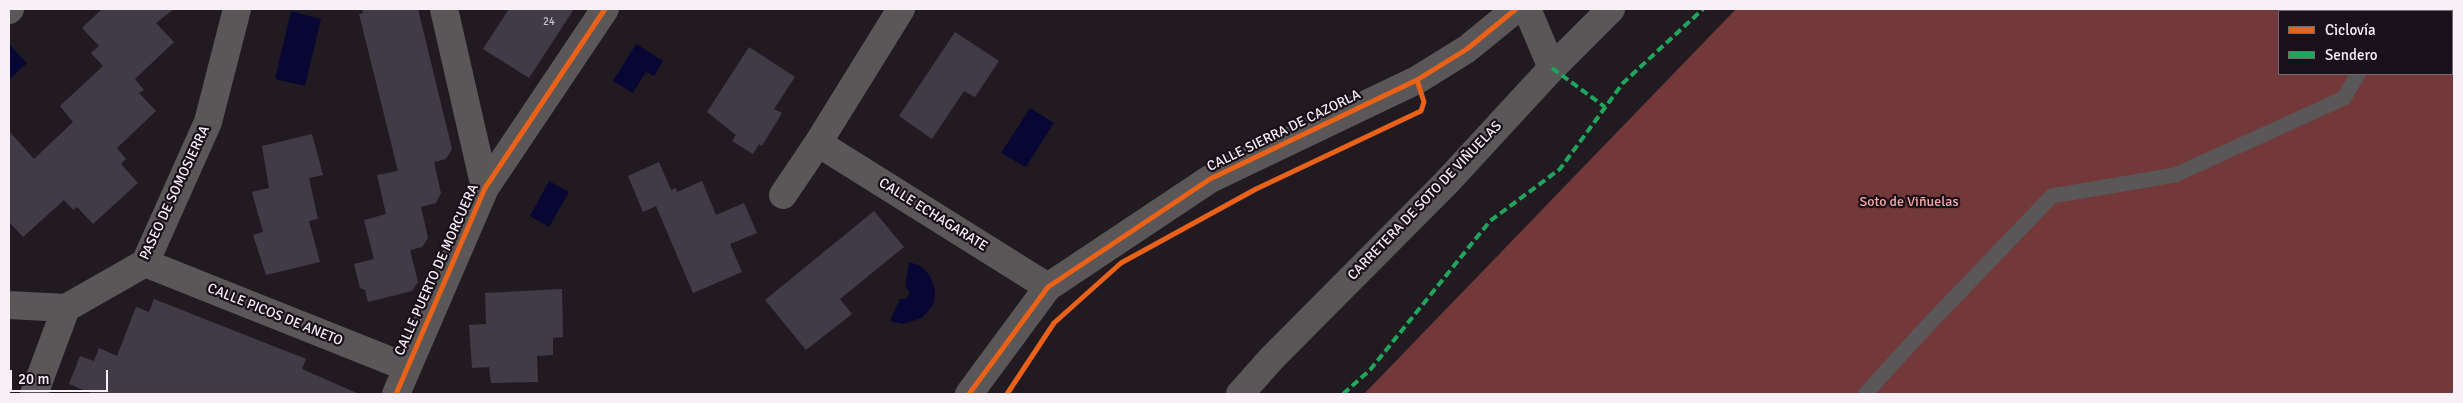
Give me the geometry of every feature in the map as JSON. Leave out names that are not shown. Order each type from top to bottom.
[{"type":"street","name":"PASEO DE SOMOSIERRA","points":[[66,308],[144,263],[208,122],[237,9]]},
{"type":"street","points":[[444,9],[485,188]]},
{"type":"street","name":"CALLE PUERTO DE MORCUERA","points":[[396,394],[406,367],[485,188],[605,9]]},
{"type":"street","points":[[783,195],[818,143],[901,9]]},
{"type":"street","name":"CALLE SIERRA DE CAZORLA","points":[[969,394],[1048,287],[1210,179],[1417,80],[1467,49],[1516,9]]},
{"type":"street","points":[[1527,9],[1552,68]]},
{"type":"street","name":"CARRETERA DE SOTO DE VIÑUELAS","points":[[1240,394],[1272,358],[1446,183],[1552,68],[1611,9]]},
{"type":"street","name":"CALLE ECHAGARATE","points":[[818,143],[1048,287]]},
{"type":"street","name":"CALLE PICOS DE ANETO","points":[[144,263],[406,367]]},
{"type":"street","points":[[9,305],[66,308],[34,394]]},
{"type":"lane","points":[[1865,394],[1929,324],[2052,196],[2175,175],[2344,98],[2357,75]]},
{"type":"green space","name":"Soto de Viñuelas","points":[[1736,9],[2454,9],[2454,394],[1364,394]]},
{"type":"shaded area","points":[[291,11],[321,19],[305,86],[275,79]]},
{"type":"shaded area","points":[[9,44],[27,63],[9,80]]},
{"type":"shaded area","points":[[636,44],[663,61],[654,76],[646,72],[633,93],[613,81]]},
{"type":"shaded area","points":[[1030,108],[1054,123],[1026,167],[1001,153]]},
{"type":"shaded area","points":[[549,181],[569,192],[549,227],[530,216]]},
{"type":"shaded area","points":[[909,262],[921,266],[930,276],[935,289],[935,298],[933,305],[922,318],[903,324],[890,321],[900,299],[906,299],[910,293],[905,286]]},
{"type":"building","points":[[102,9],[174,9],[156,23],[174,42],[135,79],[144,90],[139,93],[156,111],[117,148],[126,159],[121,164],[138,183],[93,224],[77,207],[73,210],[64,200],[23,237],[9,222],[9,131],[34,159],[73,122],[60,106],[103,66],[91,53],[99,46],[82,28]]},
{"type":"building","points":[[362,9],[418,9],[452,149],[446,159],[434,162],[441,193],[436,203],[421,207],[428,238],[422,247],[410,250],[418,282],[412,291],[368,302],[365,290],[360,288],[354,264],[374,259],[364,220],[386,214],[377,175],[398,171],[359,14],[363,13]]},
{"type":"building","points":[[509,9],[574,9],[529,78],[483,49]]},
{"type":"building","points":[[955,32],[999,61],[975,97],[964,91],[932,139],[899,116]]},
{"type":"building","points":[[749,47],[795,77],[774,109],[782,113],[762,146],[759,144],[753,154],[732,141],[736,135],[707,112]]},
{"type":"building","points":[[312,134],[323,175],[309,178],[318,219],[309,221],[320,262],[266,275],[253,235],[263,232],[252,192],[269,188],[262,146]]},
{"type":"building","points":[[659,162],[671,190],[676,188],[677,192],[702,181],[716,215],[744,203],[757,233],[730,244],[742,272],[693,293],[656,206],[643,212],[628,176]]},
{"type":"building","points":[[874,211],[904,247],[840,299],[852,314],[806,350],[765,300]]},
{"type":"building","points":[[562,289],[563,337],[553,338],[553,355],[537,356],[538,382],[491,383],[489,367],[472,368],[469,325],[486,324],[485,293]]},
{"type":"building","points":[[154,299],[306,359],[302,369],[359,394],[93,394],[69,384],[80,356],[94,361],[99,348],[117,356],[136,307],[149,312]]},
{"type":"marked path","points":[[1343,394],[1370,370],[1490,221],[1560,169],[1623,83],[1703,9]]},
{"type":"marked path","points":[[1552,68],[1605,107]]},
{"type":"cycle path","points":[[396,394],[485,188],[605,9]]},
{"type":"cycle path","points":[[969,394],[1048,287],[1210,179],[1417,80],[1467,49],[1516,9]]},
{"type":"cycle path","points":[[1007,394],[1054,323],[1121,263],[1256,189],[1421,111],[1424,102],[1417,80]]}]
